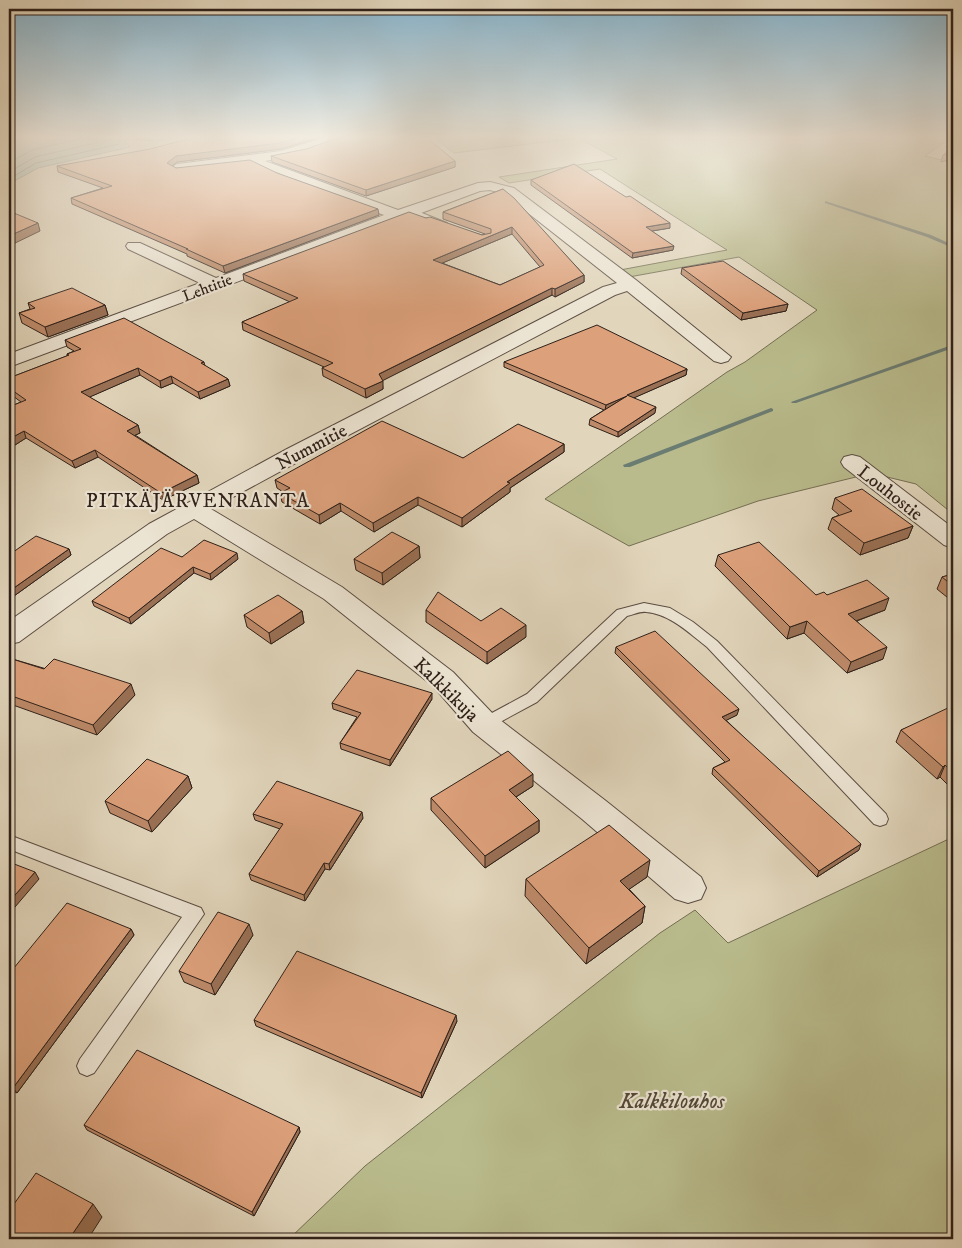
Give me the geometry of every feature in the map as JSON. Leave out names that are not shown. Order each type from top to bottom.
[{"type":"street","points":[[345,194],[403,213]]},
{"type":"street","name":"Lehtitie","points":[[9,361],[454,194]]},
{"type":"street","name":"Lehtitie","points":[[513,194],[630,284]]},
{"type":"street","points":[[134,246],[216,284]]},
{"type":"street","points":[[630,284],[721,357]]},
{"type":"street","name":"Nummitie","points":[[9,635],[66,593],[151,535],[194,509],[295,454],[600,296],[630,284]]},
{"type":"street","name":"Louhostie","points":[[852,462],[953,540]]},
{"type":"street","name":"Kalkkikuja","points":[[194,509],[334,593],[443,679],[484,724],[594,810],[688,888]]},
{"type":"lane","points":[[403,213],[452,226]]},
{"type":"lane","points":[[484,724],[532,698],[622,613],[644,607],[665,611],[688,624],[712,644],[880,819]]},
{"type":"lane","points":[[9,843],[195,914],[87,1066]]},
{"type":"green space","points":[[640,194],[953,194],[953,514],[916,484],[879,475],[864,475],[758,501],[629,546],[545,499],[727,372],[745,362],[817,310],[739,257],[629,277],[620,270],[727,250]]},
{"type":"green space","name":"Kalkkilouhos","points":[[953,837],[953,1239],[289,1239],[365,1166],[660,933],[695,910],[728,943]]},
{"type":"building","points":[[84,194],[337,194],[378,209],[223,266],[71,198]]},
{"type":"building","points":[[489,194],[509,194],[584,275],[555,289],[552,288],[379,374],[383,381],[365,389],[322,368],[333,363],[242,322],[298,298],[243,274],[409,212],[426,218],[430,217],[482,235],[491,233],[491,229],[443,212]],"holes":[[[512,227],[544,265],[500,285],[433,260]]]},
{"type":"building","points":[[551,194],[622,194],[626,197],[630,196],[670,223],[646,227],[674,246],[633,253]]},
{"type":"building","points":[[9,211],[38,223],[9,236]]},
{"type":"building","points":[[723,261],[788,304],[743,313],[682,268]]},
{"type":"building","points":[[72,288],[105,305],[45,327],[19,313],[35,308],[28,303]]},
{"type":"building","points":[[124,318],[204,362],[201,363],[228,379],[198,392],[171,376],[160,381],[138,368],[81,392],[138,425],[127,431],[197,475],[161,493],[95,450],[72,461],[24,431],[13,437],[9,434],[9,407],[26,400],[9,388],[9,378],[81,349],[65,340]]},
{"type":"building","points":[[597,325],[687,369],[627,395],[656,407],[618,432],[590,419],[627,396],[606,405],[504,362]]},
{"type":"building","points":[[382,421],[463,458],[518,424],[564,444],[507,482],[510,483],[462,518],[418,497],[373,523],[340,503],[319,515],[280,493],[290,488],[275,480]]},
{"type":"building","points":[[862,489],[913,526],[864,543],[832,518],[852,511],[835,498]]},
{"type":"building","points":[[392,532],[419,546],[382,573],[354,559]]},
{"type":"building","points":[[36,536],[69,549],[11,590],[9,589],[9,555]]},
{"type":"building","points":[[204,540],[237,553],[210,574],[193,567],[129,618],[92,601],[161,548],[182,557]]},
{"type":"building","points":[[759,542],[816,595],[824,592],[827,595],[867,580],[889,598],[848,614],[887,647],[851,662],[807,621],[790,627],[718,555]]},
{"type":"building","points":[[953,574],[953,586],[942,577]]},
{"type":"building","points":[[438,592],[481,621],[501,608],[526,625],[487,652],[426,610]]},
{"type":"building","points":[[278,595],[302,611],[269,633],[244,615]]},
{"type":"building","points":[[655,631],[739,709],[722,717],[861,844],[819,871],[713,768],[730,760],[616,647]]},
{"type":"building","points":[[9,658],[44,669],[54,659],[131,684],[93,725],[9,695]]},
{"type":"building","points":[[357,670],[432,693],[390,760],[340,743],[361,713],[332,703]]},
{"type":"building","points":[[950,707],[953,709],[953,773],[945,765],[943,767],[901,730]]},
{"type":"building","points":[[508,751],[533,774],[509,790],[539,820],[485,856],[431,798]]},
{"type":"building","points":[[147,759],[188,776],[148,821],[105,801]]},
{"type":"building","points":[[277,781],[362,812],[329,864],[324,863],[304,895],[249,874],[283,824],[253,814]]},
{"type":"building","points":[[609,825],[650,860],[620,881],[645,906],[589,948],[526,879]]},
{"type":"building","points":[[9,862],[35,872],[9,902]]},
{"type":"building","points":[[67,903],[131,929],[13,1088],[9,1086],[9,974]]},
{"type":"building","points":[[218,912],[249,924],[211,984],[179,971]]},
{"type":"building","points":[[297,951],[456,1015],[421,1093],[254,1020]]},
{"type":"building","points":[[137,1050],[299,1127],[252,1212],[84,1125]]},
{"type":"building","points":[[36,1173],[93,1204],[69,1239],[9,1239],[9,1211]]},
{"type":"waterway","points":[[827,202],[929,236],[953,247]]},
{"type":"waterway","points":[[794,402],[951,347],[953,344]]},
{"type":"waterway","points":[[627,465],[771,410]]},
{"type":"district","name":"PITKÄJÄRVENRANTA","points":[[198,500]]}]
